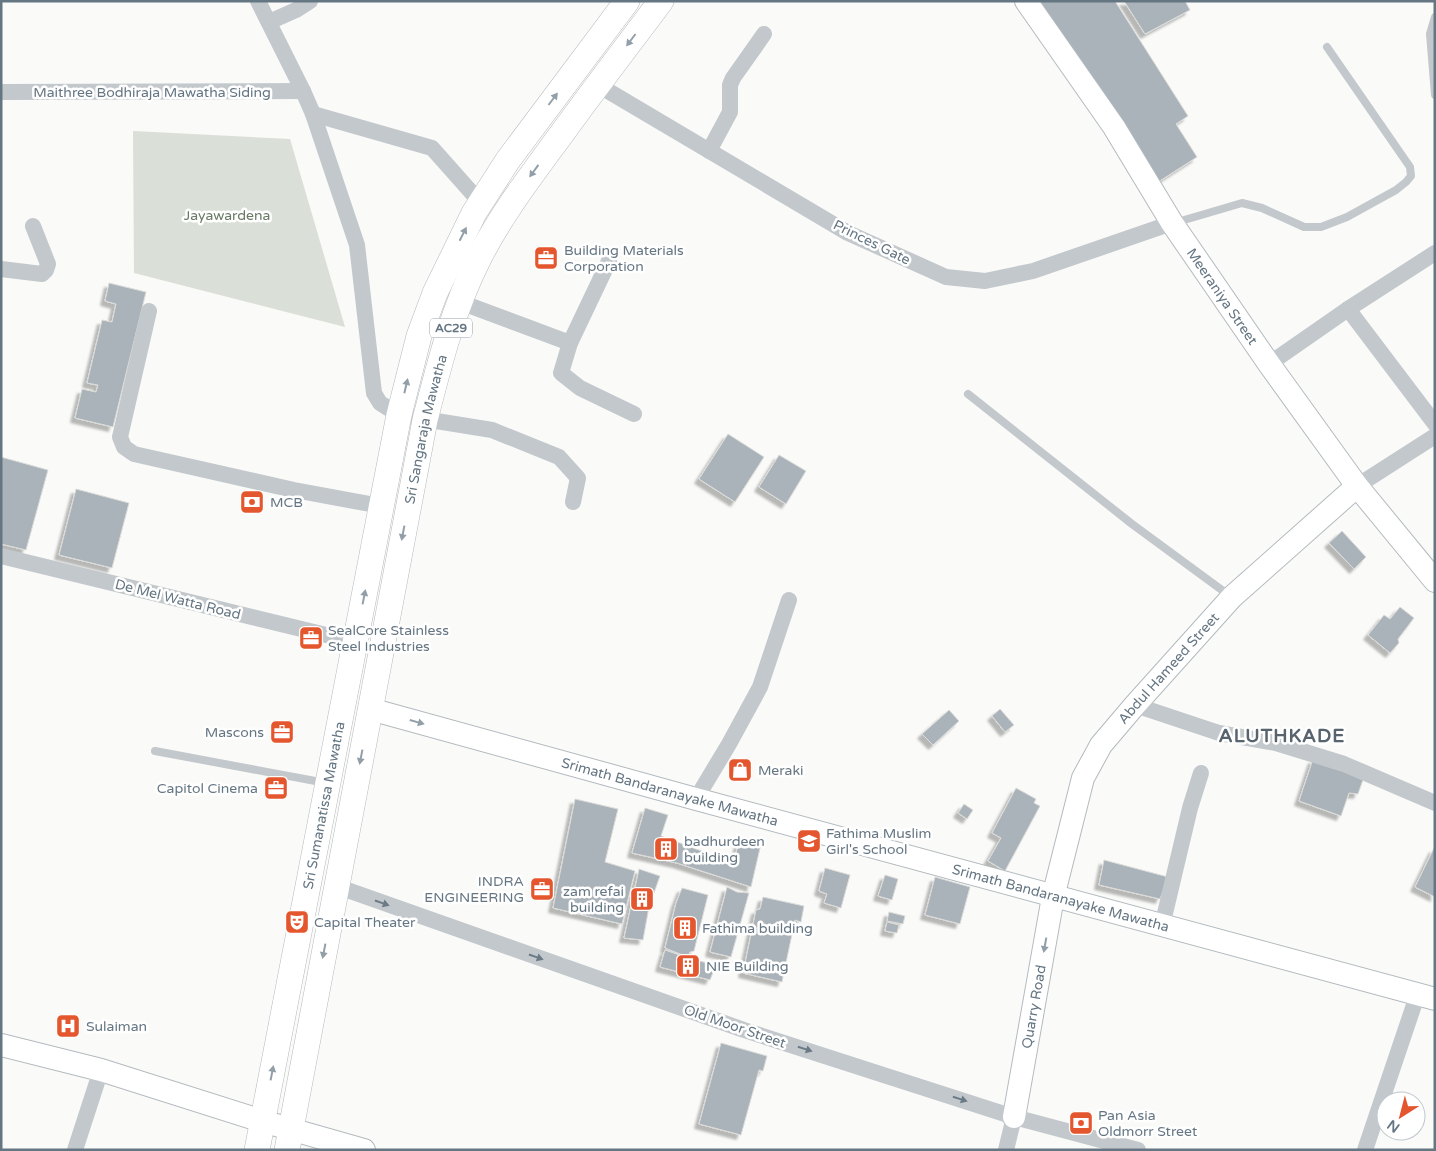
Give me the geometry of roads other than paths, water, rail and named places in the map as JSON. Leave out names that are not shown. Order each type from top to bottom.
[{"type":"main road","name":"Sri Sangaraja Mawatha","points":[[345,696],[399,415],[419,336],[435,293],[458,242],[480,202],[508,160],[627,1]]},
{"type":"main road","name":"Sri Sangaraja Mawatha","points":[[288,1139],[425,420],[445,344],[478,260],[497,225],[531,175],[661,1]]},
{"type":"main road","name":"Sri Sumanatissa Mawatha","points":[[257,1150],[345,696]]},
{"type":"street","points":[[258,1],[313,114],[357,245],[374,393],[380,403],[399,415],[492,430],[559,457],[578,478],[573,502]]},
{"type":"street","points":[[269,22],[296,10],[310,1]]},
{"type":"street","name":"Meeraniya Street","points":[[1026,1],[1114,127],[1172,224],[1269,364],[1357,486],[1435,581]]},
{"type":"street","points":[[709,151],[730,112],[730,85],[733,78],[764,34]]},
{"type":"street","name":"Princes Gate","points":[[598,85],[848,233],[946,277],[985,281],[1034,271],[1172,224]]},
{"type":"street","name":"Maithree Bodhiraja Mawatha Siding","points":[[2,92],[303,91]]},
{"type":"street","points":[[313,114],[432,148],[480,202]]},
{"type":"street","points":[[1,269],[42,274],[46,270],[48,264],[33,226]]},
{"type":"street","points":[[1269,364],[1348,309],[1435,253]]},
{"type":"street","points":[[609,261],[570,344],[561,373],[580,388],[634,414]]},
{"type":"street","points":[[460,302],[570,344]]},
{"type":"street","points":[[1348,309],[1435,424]]},
{"type":"street","points":[[149,311],[120,437],[124,447],[134,454],[294,490],[382,506]]},
{"type":"street","points":[[1357,486],[1435,436]]},
{"type":"street","name":"Abdul Hameed Street","points":[[1053,897],[1082,778],[1101,745],[1134,705],[1232,597],[1357,486]]},
{"type":"street","name":"De Mel Watta Road","points":[[1,556],[355,642]]},
{"type":"street","points":[[696,799],[760,687],[789,600]]},
{"type":"street","points":[[1134,705],[1219,733],[1276,743],[1344,764],[1435,803]]},
{"type":"street","name":"Srimath Bandaranayake Mawatha","points":[[370,709],[1426,998]]},
{"type":"street","points":[[1162,926],[1190,808],[1201,773]]},
{"type":"street","name":"Old Moor Street","points":[[336,886],[744,1030],[1014,1116],[1138,1150]]},
{"type":"street","name":"Quarry Road","points":[[1014,1116],[1053,897]]},
{"type":"street","points":[[1366,1150],[1426,998]]},
{"type":"street","points":[[1,1045],[102,1070],[262,1121],[288,1139],[364,1150]]},
{"type":"street","points":[[75,1150],[102,1070]]},
{"type":"street","points":[[1006,1150],[1014,1116]]},
{"type":"lane","points":[[1435,17],[1430,34],[1435,95]]},
{"type":"lane","points":[[1172,224],[1242,204],[1262,208],[1304,227],[1321,227],[1347,217],[1396,190],[1406,182],[1411,176],[1410,166],[1327,47]]},
{"type":"lane","points":[[968,394],[1132,524],[1232,597]]},
{"type":"lane","points":[[155,751],[328,783]]},
{"type":"place","name":"Building Materials Corporation","points":[[546,258]]},
{"type":"place","name":"MCB","points":[[252,502]]},
{"type":"place","name":"SealCore Stainless Steel Industries","points":[[311,638]]},
{"type":"place","name":"Mascons","points":[[282,732]]},
{"type":"place","name":"Meraki","points":[[740,770]]},
{"type":"place","name":"Capitol Cinema","points":[[276,788]]},
{"type":"place","name":"Fathima Muslim Girl's School","points":[[809,841]]},
{"type":"place","name":"badhurdeen building","points":[[666,849]]},
{"type":"place","name":"INDRA ENGINEERING","points":[[542,889]]},
{"type":"place","name":"zam refai building","points":[[642,899]]},
{"type":"place","name":"Capital Theater","points":[[297,922]]},
{"type":"place","name":"Fathima building","points":[[685,928]]},
{"type":"place","name":"NIE Building","points":[[688,966]]},
{"type":"place","name":"Sulaiman","points":[[68,1026]]},
{"type":"place","name":"Pan Asia Oldmorr Street","points":[[1081,1123]]},
{"type":"district","name":"ALUTHKADE","points":[[1282,735]]},
{"type":"park label","name":"Jayawardena","points":[[227,215]]}]
